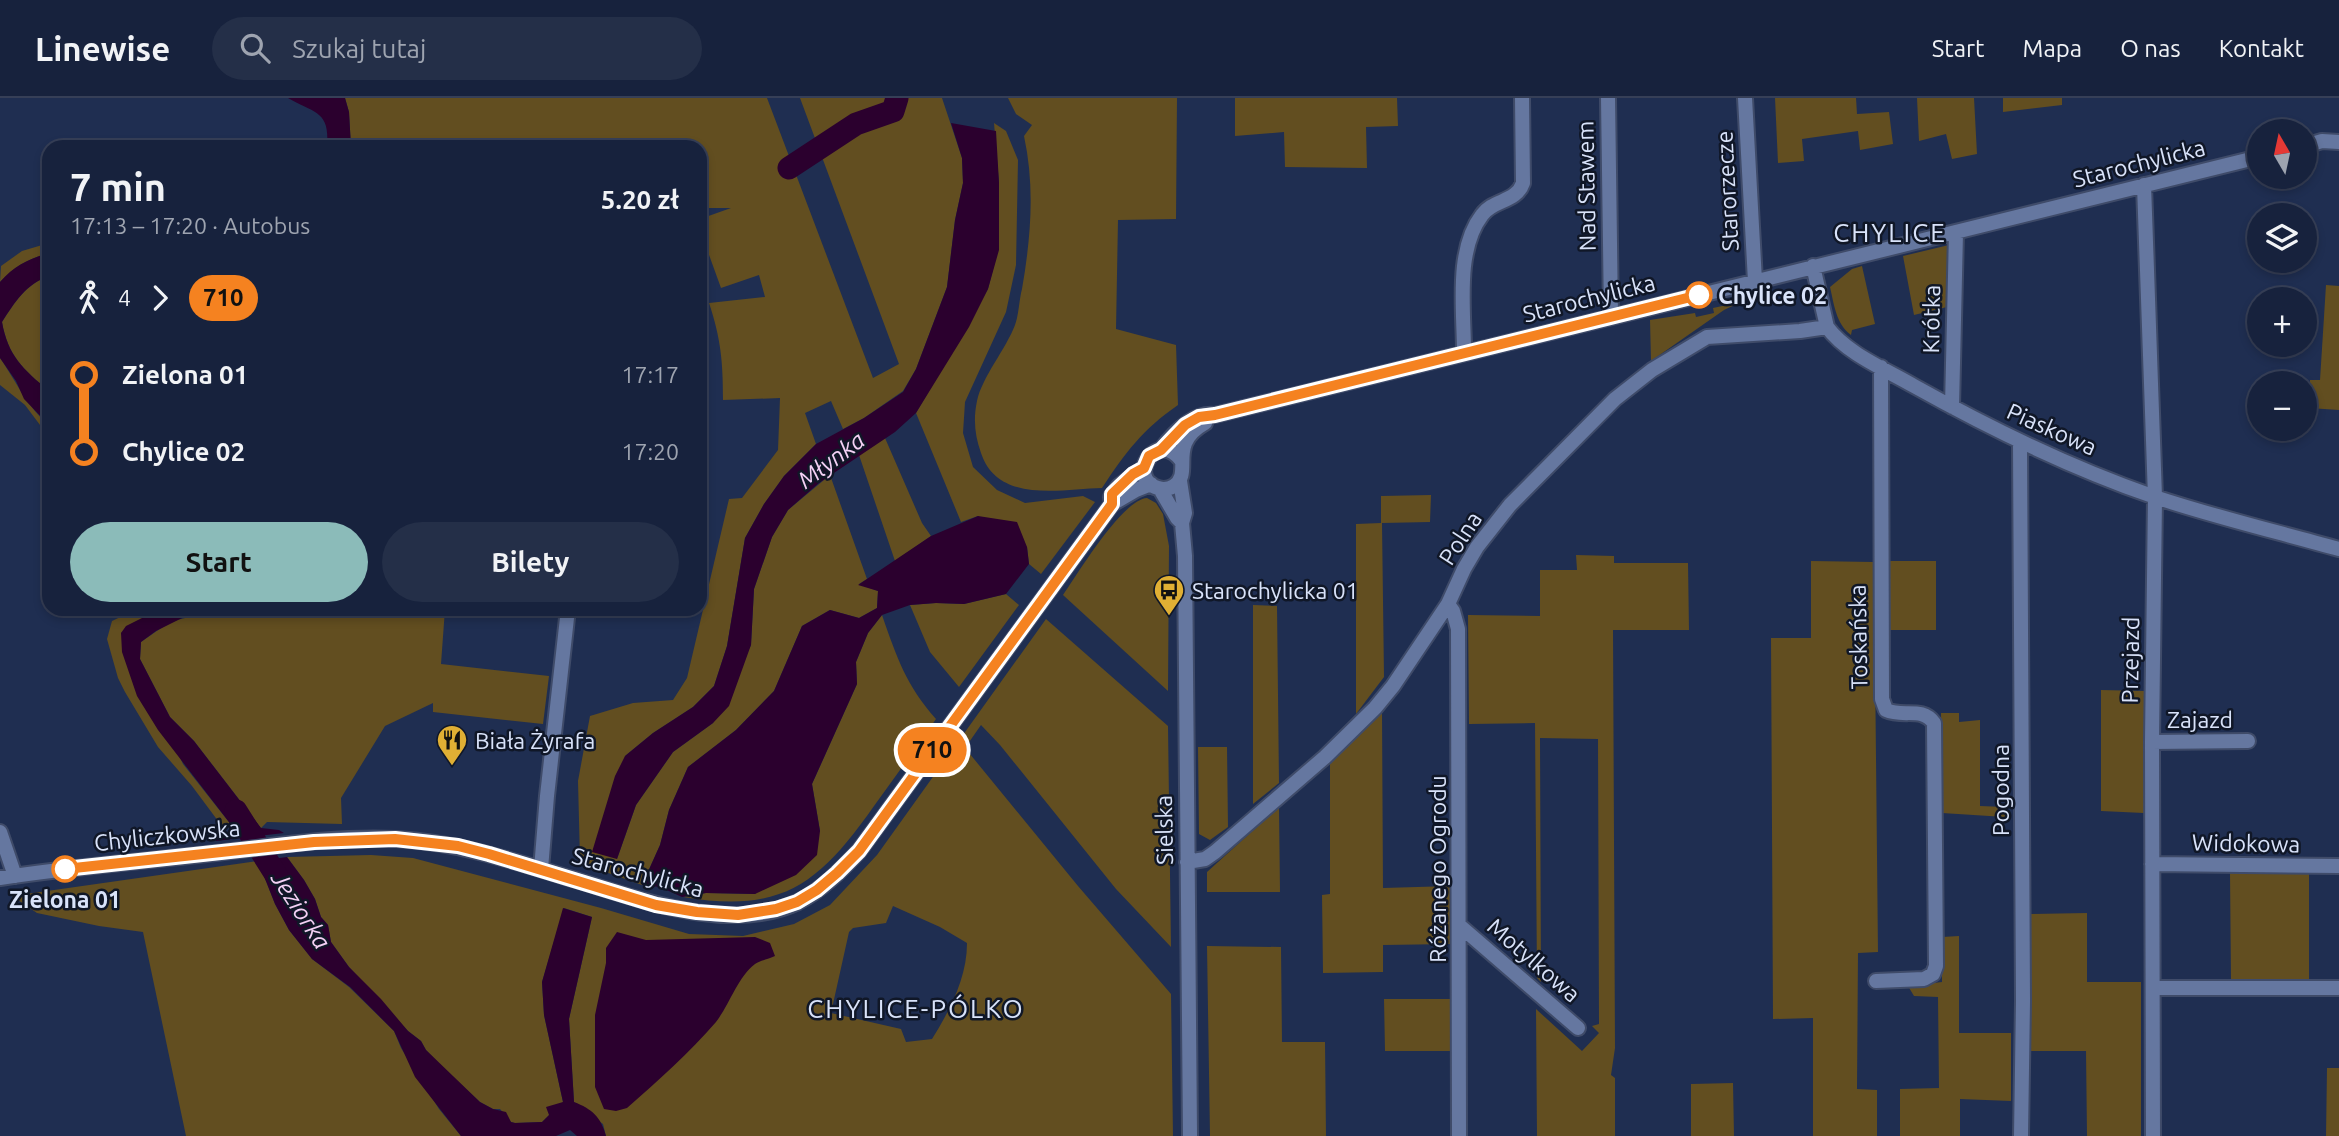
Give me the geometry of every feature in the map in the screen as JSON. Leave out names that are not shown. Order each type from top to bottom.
[{"type":"street","points":[[1464,352],[1465,253],[1486,210],[1511,198],[1521,189],[1522,98]]},
{"type":"street","name":"Nad Stawem","points":[[1608,98],[1611,316]]},
{"type":"street","name":"Starorzecze","points":[[1745,98],[1755,281]]},
{"type":"street","points":[[2317,142],[2339,133]]},
{"type":"street","points":[[2322,141],[2339,142]]},
{"type":"street","name":"Starochylicka","points":[[1112,504],[1111,497],[1119,486],[1144,468],[1149,456],[1161,450],[1185,425],[1199,417],[2247,160]]},
{"type":"street","name":"Przejazd","points":[[2144,185],[2155,496],[2152,742],[2153,1136]]},
{"type":"street","name":"Krótka","points":[[1952,407],[1956,232]]},
{"type":"street","points":[[1813,266],[1827,327]]},
{"type":"street","name":"Piaskowa","points":[[1827,327],[1845,345],[1881,367],[2020,443],[2155,496],[2339,549]]},
{"type":"street","name":"Polna","points":[[1187,862],[1205,859],[1215,852],[1368,716],[1393,686],[1448,604],[1477,547],[1510,505],[1615,398],[1652,370],[1707,337],[1827,327]]},
{"type":"street","name":"Toskańska","points":[[1876,981],[1924,979],[1933,974],[1936,966],[1934,723],[1930,717],[1921,713],[1893,713],[1886,709],[1882,699],[1881,367]]},
{"type":"street","name":"Starochylicka","points":[[255,848],[395,839],[458,846],[656,905],[718,915],[776,909],[797,902],[817,890],[859,851],[1112,504],[1136,490],[1169,488],[1180,481],[1183,448],[1193,430],[1215,415]]},
{"type":"street","name":"Pogodna","points":[[2020,443],[2023,988],[2021,1136]]},
{"type":"street","points":[[1161,450],[1170,451],[1181,460]]},
{"type":"street","points":[[1144,468],[1145,476],[1156,487]]},
{"type":"street","name":"Sielska","points":[[1180,481],[1185,513],[1182,523],[1185,556],[1190,1136]]},
{"type":"street","name":"Sielska","points":[[1156,487],[1182,523]]},
{"type":"street","name":"Różanego Ogrodu","points":[[1448,604],[1458,629],[1459,1136]]},
{"type":"street","points":[[541,869],[567,616]]},
{"type":"street","name":"Zajazd","points":[[2152,742],[2248,741]]},
{"type":"street","points":[[0,832],[15,876]]},
{"type":"street","name":"Chyliczkowska","points":[[0,878],[255,848]]},
{"type":"street","name":"Widokowa","points":[[2152,864],[2339,866]]},
{"type":"street","name":"Motylkowa","points":[[1460,926],[1578,1028]]},
{"type":"street","points":[[2153,988],[2339,988]]},
{"type":"shaded area","points":[[345,98],[767,98],[873,378],[899,364],[800,98],[942,98],[962,158],[963,183],[955,220],[947,287],[916,369],[903,391],[843,429],[831,401],[805,413],[816,444],[784,476],[745,538],[727,646],[714,686],[693,707],[653,733],[625,756],[617,859],[636,805],[673,752],[713,723],[751,645],[754,589],[772,537],[788,510],[830,475],[867,579],[859,584],[878,591],[877,608],[859,618],[830,610],[802,626],[774,691],[736,730],[688,767],[669,810],[660,845],[642,885],[589,866],[580,860],[578,781],[590,716],[633,703],[673,700],[687,678],[702,616],[707,616],[707,593],[729,499],[742,498],[778,450],[780,398],[723,400],[720,351],[709,303],[765,297],[759,275],[721,288],[707,249],[707,217],[731,208],[707,208],[707,140],[351,140],[349,112]]},
{"type":"shaded area","points":[[1008,98],[1177,98],[1176,219],[1118,220],[1116,329],[1176,345],[1178,405],[1135,442],[1102,488],[1050,491],[1016,487],[1001,480],[989,469],[977,440],[977,401],[1016,321],[1029,231],[1030,174],[1024,136],[1032,125],[1016,114]]},
{"type":"shaded area","points":[[1235,98],[1397,98],[1398,126],[1366,127],[1367,168],[1285,167],[1284,132],[1235,136]]},
{"type":"shaded area","points":[[1775,98],[1856,98],[1857,114],[1889,112],[1893,144],[1860,150],[1858,131],[1802,139],[1804,161],[1778,163]]},
{"type":"shaded area","points":[[1917,98],[1974,98],[1977,154],[1952,159],[1946,134],[1919,141]]},
{"type":"shaded area","points":[[2003,98],[2062,98],[2062,105],[2003,112]]},
{"type":"shaded area","points":[[994,123],[1006,131],[1018,160],[1016,265],[1006,312],[965,402],[963,433],[973,467],[997,490],[1025,503],[1083,496],[1095,502],[1041,574],[1029,564],[1027,547],[978,516],[961,522],[916,413],[988,289],[998,250],[999,183]]},
{"type":"shaded area","points":[[42,245],[42,256],[22,264],[0,282],[1,266],[22,251]]},
{"type":"shaded area","points":[[1949,245],[1951,306],[1914,315],[1903,256]]},
{"type":"shaded area","points":[[1862,266],[1875,324],[1852,330],[1851,335],[1839,319],[1830,287],[1852,269]]},
{"type":"shaded area","points":[[41,279],[42,385],[18,361],[8,344],[2,322],[27,289]]},
{"type":"shaded area","points":[[2326,285],[2339,286],[2339,410],[2317,409],[2317,380],[2320,380]]},
{"type":"shaded area","points":[[1741,302],[1724,310],[1651,361],[1650,320],[1695,313],[1696,317],[1714,313],[1713,308]]},
{"type":"shaded area","points":[[0,358],[42,419],[42,428],[25,405],[0,385]]},
{"type":"shaded area","points":[[885,438],[922,523],[931,536],[895,561],[859,455]]},
{"type":"shaded area","points":[[1431,495],[1430,522],[1382,523],[1384,677],[1356,714],[1356,524],[1381,523],[1381,496]]},
{"type":"shaded area","points":[[1147,498],[1156,503],[1163,514],[1169,546],[1168,691],[1063,595],[1114,524],[1137,502]]},
{"type":"shaded area","points":[[1576,555],[1614,556],[1614,563],[1688,563],[1689,630],[1613,630],[1615,1048],[1611,1075],[1615,1078],[1615,1136],[1537,1136],[1536,1009],[1582,1051],[1599,1033],[1592,1026],[1599,1024],[1598,739],[1540,738],[1541,982],[1537,978],[1535,723],[1469,724],[1468,615],[1540,616],[1540,570],[1577,570]]},
{"type":"shaded area","points":[[1811,561],[1874,562],[1878,952],[1858,953],[1857,1089],[1877,1090],[1877,1136],[1813,1136],[1813,1018],[1773,1019],[1771,638],[1811,638]]},
{"type":"shaded area","points":[[1886,561],[1936,561],[1936,630],[1887,630]]},
{"type":"shaded area","points":[[1006,594],[1019,605],[959,687],[930,652],[910,605],[964,604]]},
{"type":"shaded area","points":[[1253,605],[1277,606],[1279,783],[1253,804]]},
{"type":"shaded area","points":[[882,615],[903,670],[936,719],[921,741],[854,833],[816,874],[795,887],[772,896],[747,901],[683,897],[706,893],[755,894],[820,831],[812,784],[857,684],[856,662],[868,633]]},
{"type":"shaded area","points":[[122,616],[146,616],[121,633],[183,764],[232,826],[224,829],[158,747],[125,692],[118,678],[107,639],[112,621]]},
{"type":"shaded area","points":[[444,616],[441,664],[549,676],[543,724],[433,712],[433,703],[385,726],[341,798],[342,824],[267,822],[261,828],[194,741],[170,717],[140,659],[141,642],[173,622],[193,617]]},
{"type":"shaded area","points":[[1046,619],[1168,726],[1171,947],[1116,889],[981,725],[965,748],[1171,994],[1173,1136],[606,1136],[603,1124],[574,1102],[569,1019],[592,917],[564,908],[542,982],[544,1015],[563,1102],[542,1122],[511,1122],[500,1109],[493,1109],[480,1102],[443,1068],[421,1041],[408,1031],[349,967],[331,942],[328,925],[321,917],[315,899],[287,857],[371,855],[413,858],[689,934],[743,936],[794,924],[830,905],[877,855]],"holes":[[[893,906],[940,927],[967,943],[961,981],[932,1039],[906,1042],[901,1029],[831,1013],[849,932],[853,928],[886,923]]]},
{"type":"shaded area","points":[[2101,690],[2145,691],[2144,813],[2101,811]]},
{"type":"shaded area","points":[[1382,710],[1383,888],[1451,886],[1451,944],[1383,945],[1383,972],[1323,973],[1322,895],[1330,894],[1330,764],[1357,737],[1356,732]]},
{"type":"shaded area","points":[[1941,713],[1959,713],[1959,722],[1980,720],[1980,806],[2005,807],[2005,817],[1942,813]]},
{"type":"shaded area","points":[[1198,747],[1227,747],[1228,827],[1210,840],[1199,834]]},
{"type":"shaded area","points":[[1279,807],[1280,892],[1207,892],[1207,872]]},
{"type":"shaded area","points":[[258,861],[275,904],[289,930],[312,959],[349,987],[394,1031],[401,1048],[439,1109],[461,1136],[186,1136],[143,932],[37,913],[12,896]]},
{"type":"shaded area","points":[[2230,873],[2309,873],[2309,980],[2231,980]]},
{"type":"shaded area","points":[[2087,913],[2087,982],[2141,982],[2141,1136],[2087,1136],[2086,1051],[2030,1051],[2030,914]]},
{"type":"shaded area","points":[[1959,936],[1959,1033],[2011,1033],[2011,1101],[1960,1099],[1960,1136],[1900,1136],[1900,1089],[1939,1088],[1938,997],[1914,996],[1908,986],[1942,982],[1942,937]]},
{"type":"shaded area","points":[[1207,946],[1281,947],[1282,1042],[1325,1042],[1326,1136],[1210,1136]]},
{"type":"shaded area","points":[[1384,999],[1451,999],[1453,1051],[1385,1051]]},
{"type":"shaded area","points":[[2327,1068],[2339,1068],[2339,1136],[2326,1136]]},
{"type":"shaded area","points":[[1733,1083],[1734,1136],[1691,1136],[1691,1084]]},
{"type":"water","points":[[288,98],[345,98],[349,112],[351,140],[327,140],[323,119]]},
{"type":"water","name":"Młynka","points":[[951,123],[996,131],[999,250],[988,289],[969,327],[916,413],[895,432],[819,483],[788,510],[772,537],[754,589],[751,645],[729,706],[713,723],[673,752],[636,805],[617,859],[592,852],[615,776],[625,756],[653,733],[693,707],[714,686],[727,646],[745,538],[764,504],[784,476],[816,444],[864,418],[903,392],[916,369],[947,287],[955,220],[963,183],[962,158]]},
{"type":"water","points":[[42,255],[42,279],[27,289],[2,322],[8,344],[18,361],[42,385],[42,418],[24,399],[16,381],[0,358],[0,282]]},
{"type":"water","points":[[978,516],[1017,522],[1027,547],[1029,564],[1006,594],[964,604],[910,605],[882,615],[868,633],[856,662],[857,684],[812,784],[820,831],[817,855],[796,875],[755,894],[706,893],[682,897],[660,887],[642,885],[660,845],[669,810],[688,767],[736,730],[774,691],[802,626],[830,610],[859,618],[877,608],[878,591],[858,585],[931,536]]},
{"type":"water","points":[[146,616],[219,616],[182,618],[156,631],[141,642],[140,659],[170,717],[194,741],[261,828],[284,833],[216,841],[216,838],[231,833],[232,826],[158,730],[137,696],[122,652],[121,633],[126,626]]},
{"type":"water","points":[[287,857],[315,899],[321,917],[328,925],[331,942],[349,967],[408,1031],[421,1041],[426,1050],[480,1102],[506,1112],[511,1122],[515,1123],[542,1122],[549,1115],[546,1107],[563,1102],[544,1015],[542,982],[563,908],[592,917],[569,1019],[574,1102],[595,1114],[606,1136],[577,1136],[570,1130],[556,1136],[461,1136],[415,1077],[394,1031],[350,987],[312,959],[289,930],[275,904],[258,861]]},
{"type":"water","points":[[617,932],[646,940],[755,937],[770,943],[775,956],[757,963],[749,970],[721,1015],[706,1033],[627,1108],[616,1111],[604,1109],[595,1087],[595,1015],[606,963],[606,948]]},
{"type":"waterway","points":[[789,168],[856,124],[893,111],[897,98]]},
{"type":"waterway","name":"Jeziorka","points":[[236,811],[283,886]]},
{"type":"bus line","name":"710","points":[[65,869],[314,842],[395,839],[458,846],[656,905],[697,912],[738,915],[792,904],[817,890],[859,851],[1112,504],[1112,494],[1133,474],[1144,468],[1149,456],[1161,450],[1185,425],[1204,415],[1215,415],[1699,295]]},
{"type":"place","name":"Chylice 02","points":[[1699,295]]},
{"type":"place","name":"Starochylicka 01","points":[[1169,617]]},
{"type":"place","name":"Biała Żyrafa","points":[[452,767]]},
{"type":"place","name":"Zielona 01","points":[[65,869]]},
{"type":"district","name":"CHYLICE","points":[[1890,232]]},
{"type":"district","name":"CHYLICE-PÓLKO","points":[[916,1008]]}]
